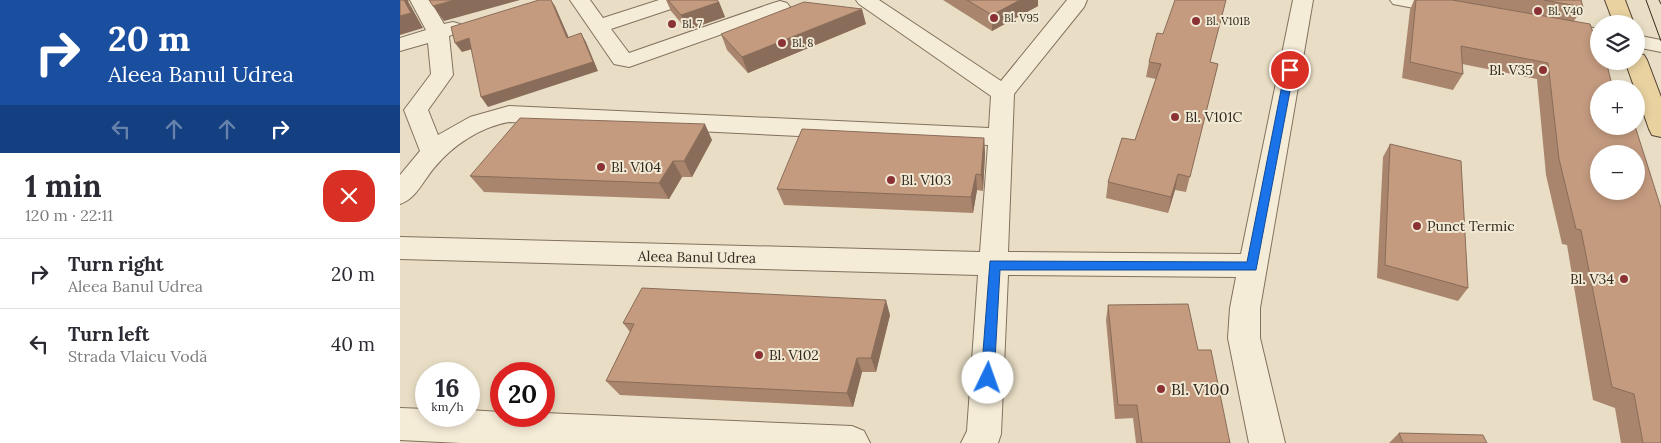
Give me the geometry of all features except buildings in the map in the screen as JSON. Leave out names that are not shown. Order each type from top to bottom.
[{"type":"main road","points":[[1615,0],[1621,15]]},
{"type":"main road","points":[[1640,70],[1661,129]]},
{"type":"street","points":[[420,0],[438,33],[442,75],[408,112],[433,152]]},
{"type":"street","points":[[580,0],[622,59],[629,60],[784,6]]},
{"type":"street","points":[[598,26],[679,0]]},
{"type":"street","points":[[979,443],[984,434],[1003,93],[1078,0]]},
{"type":"street","points":[[1267,443],[1244,338],[1245,308],[1303,0]]},
{"type":"street","points":[[1400,0],[1466,12]]},
{"type":"street","points":[[860,8],[892,19],[1003,93]]},
{"type":"street","points":[[400,45],[474,22]]},
{"type":"street","points":[[1541,25],[1590,33]]},
{"type":"street","points":[[1645,43],[1661,46]]},
{"type":"street","points":[[400,194],[433,152],[475,124],[492,116],[509,114],[1000,137]]},
{"type":"street","name":"Aleea Banul Udrea","points":[[400,248],[994,265],[1252,266]]},
{"type":"street","points":[[400,424],[852,443]]},
{"type":"tram line","points":[[1646,0],[1661,41]]},
{"type":"tram line","points":[[1659,0],[1661,4]]},
{"type":"place","name":"Bl. V40","points":[[1538,11]]},
{"type":"place","name":"Bl. V95","points":[[994,18]]},
{"type":"place","name":"Bl. V101B","points":[[1196,21]]},
{"type":"place","name":"Bl. 7","points":[[672,24]]},
{"type":"place","name":"Bl. 8","points":[[782,43]]},
{"type":"place","name":"Bl. V35","points":[[1543,70]]},
{"type":"place","name":"Bl. V101C","points":[[1175,117]]},
{"type":"place","name":"Bl. V104","points":[[601,167]]},
{"type":"place","name":"Bl. V103","points":[[891,180]]},
{"type":"place","name":"Punct Termic","points":[[1417,226]]},
{"type":"place","name":"Bl. V34","points":[[1624,279]]},
{"type":"place","name":"Bl. V102","points":[[759,355]]},
{"type":"place","name":"Bl. V100","points":[[1161,389]]},
{"type":"route","points":[[988,378],[994,265],[1252,266],[1290,70]]}]
